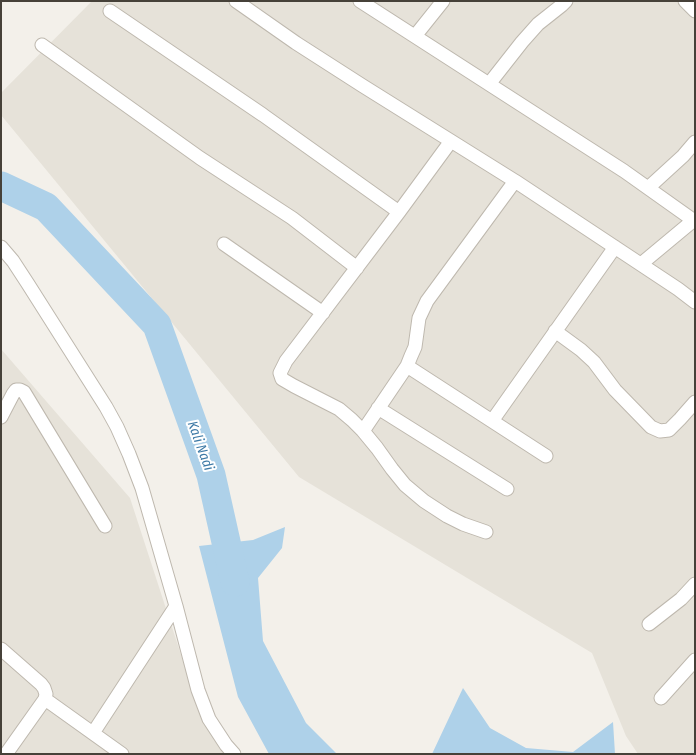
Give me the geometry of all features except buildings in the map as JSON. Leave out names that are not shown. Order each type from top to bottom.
[{"type":"street","points":[[236,1],[302,47],[515,181],[641,264],[695,302]]},
{"type":"street","points":[[360,1],[624,171],[694,219],[641,264]]},
{"type":"street","points":[[415,36],[443,1]]},
{"type":"street","points":[[489,84],[538,24],[566,1]]},
{"type":"street","points":[[685,1],[695,11]]},
{"type":"street","points":[[110,11],[263,115],[400,212]]},
{"type":"street","points":[[42,45],[200,158],[292,218],[357,268]]},
{"type":"street","points":[[451,141],[400,212],[286,361],[280,373],[282,379],[339,409],[363,431],[405,485],[424,500],[447,516],[463,524],[486,532]]},
{"type":"street","points":[[648,188],[683,156],[695,142]]},
{"type":"street","points":[[363,431],[407,366],[415,347],[419,318],[427,301],[515,181]]},
{"type":"street","points":[[224,244],[323,313]]},
{"type":"street","points":[[1,247],[28,284],[106,407],[117,427],[142,488],[176,606],[198,690],[209,719],[226,745],[234,754]]},
{"type":"street","points":[[492,421],[555,331],[616,248]]},
{"type":"street","points":[[555,331],[581,350],[594,362],[615,390],[651,427],[660,431],[669,430],[695,402]]},
{"type":"street","points":[[407,366],[546,456]]},
{"type":"street","points":[[1,417],[16,390],[24,392],[105,526]]},
{"type":"street","points":[[378,408],[507,489]]},
{"type":"street","points":[[649,624],[681,599],[695,584]]},
{"type":"street","points":[[93,733],[176,606]]},
{"type":"street","points":[[1,649],[41,684],[46,694],[45,699],[6,754]]},
{"type":"street","points":[[661,698],[695,660]]},
{"type":"street","points":[[45,699],[122,754]]},
{"type":"shaded area","points":[[92,1],[695,1],[695,754],[638,754],[626,736],[592,653],[299,477],[1,115],[1,93]]},
{"type":"shaded area","points":[[1,349],[130,498],[198,707],[235,754],[1,754]]},
{"type":"water","points":[[285,527],[282,548],[258,578],[263,641],[306,723],[337,754],[269,754],[238,697],[199,546],[253,540]]},
{"type":"water","points":[[463,688],[490,728],[526,748],[573,752],[613,722],[615,754],[432,754]]},
{"type":"waterway","name":"Kali Nadi","points":[[1,186],[46,207],[157,325],[211,475],[235,582]]}]
